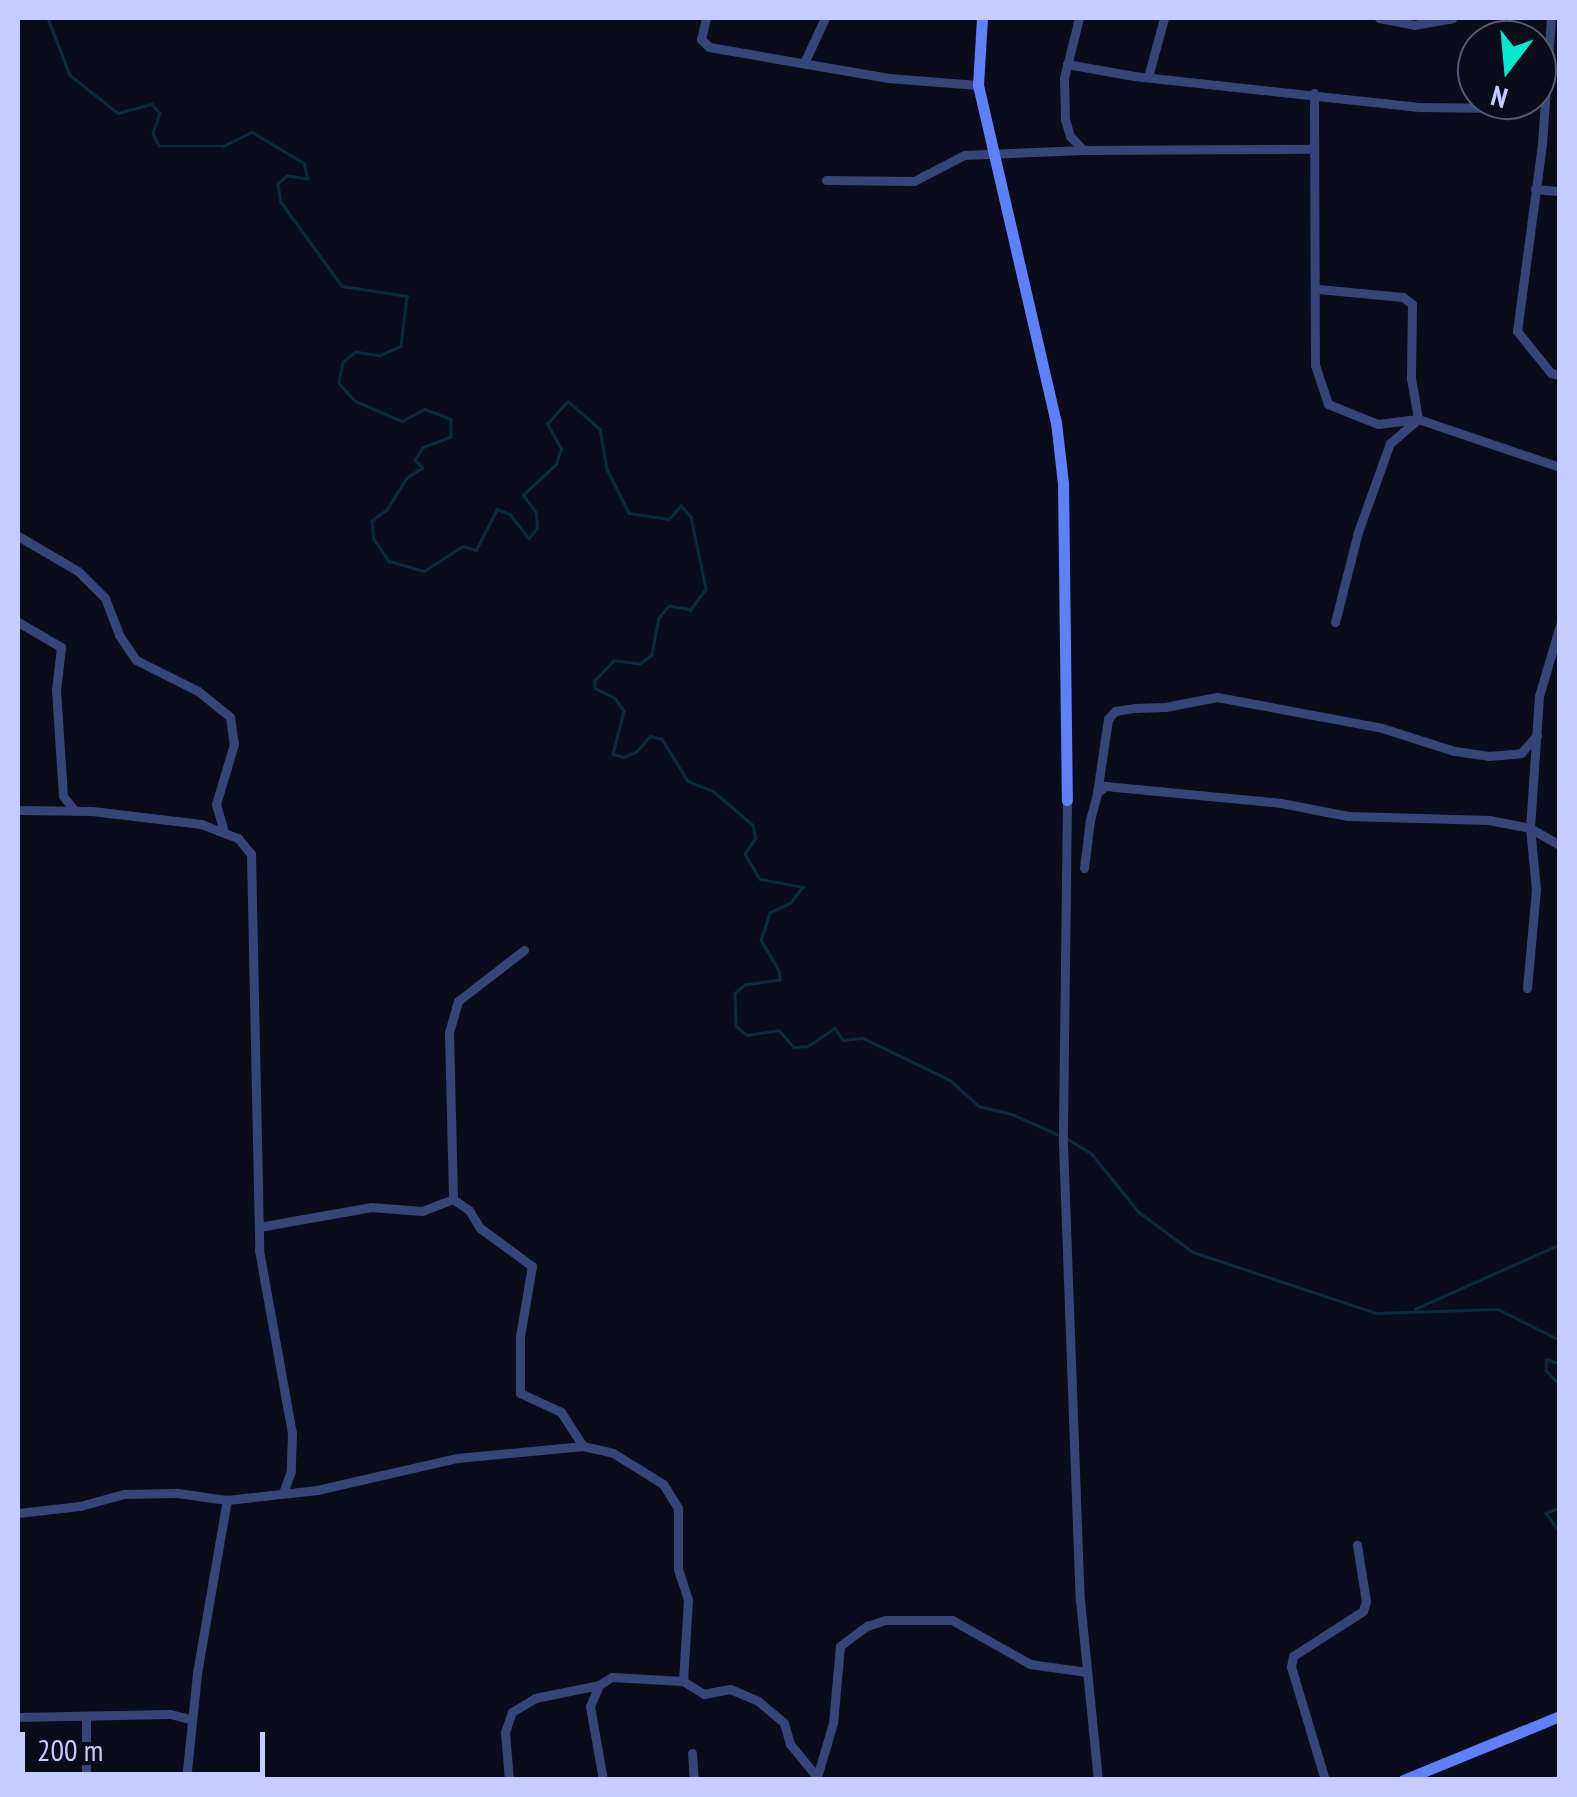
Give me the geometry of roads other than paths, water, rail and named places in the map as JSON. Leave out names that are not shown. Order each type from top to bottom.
[{"type":"street","points":[[706,18],[701,39],[709,47],[888,78],[978,85]]},
{"type":"street","points":[[804,63],[825,18]]},
{"type":"street","points":[[982,18],[978,85],[1058,437],[1063,483],[1067,802],[1063,1144],[1086,1672],[1098,1780]]},
{"type":"street","points":[[1079,18],[1067,64],[1065,119],[1070,136],[1083,150]]},
{"type":"street","points":[[1148,77],[1164,18]]},
{"type":"street","points":[[1380,18],[1414,25],[1452,18]]},
{"type":"street","points":[[1067,64],[1148,77],[1314,92],[1421,107],[1457,107]]},
{"type":"street","points":[[1314,92],[1312,149],[1318,289],[1315,365],[1328,404],[1378,424],[1418,419],[1560,467]]},
{"type":"street","points":[[1542,120],[1518,331],[1551,373],[1560,376]]},
{"type":"street","points":[[826,180],[914,181],[964,154],[1312,149]]},
{"type":"street","points":[[1535,190],[1560,191]]},
{"type":"street","points":[[1318,289],[1403,297],[1412,304],[1411,378],[1418,419]]},
{"type":"street","points":[[1335,622],[1358,532],[1390,444],[1418,419]]},
{"type":"street","points":[[18,536],[78,571],[104,598],[119,635],[136,660],[198,691],[230,717],[234,744],[216,804],[224,832]]},
{"type":"street","points":[[18,622],[60,647],[56,690],[63,796],[75,811]]},
{"type":"street","points":[[1527,988],[1536,889],[1530,828],[1538,696],[1560,625]]},
{"type":"street","points":[[1084,868],[1108,719],[1115,711],[1217,697],[1382,728],[1454,751],[1490,756],[1521,753],[1536,735]]},
{"type":"street","points":[[1097,793],[1105,786],[1120,785],[1193,798],[1281,802],[1348,816],[1489,820],[1530,828],[1560,845]]},
{"type":"street","points":[[18,810],[166,818],[224,832],[248,848],[254,894],[253,1084],[258,1227],[292,1433],[291,1470],[283,1493]]},
{"type":"street","points":[[453,1199],[449,1033],[458,1000],[524,950]]},
{"type":"street","points":[[258,1227],[371,1206],[422,1211],[453,1199]]},
{"type":"street","points":[[453,1199],[469,1210],[480,1228],[532,1266],[529,1303],[520,1336],[520,1393],[561,1412],[583,1446]]},
{"type":"street","points":[[18,1513],[80,1506],[124,1494],[178,1493],[227,1500],[283,1493],[355,1483],[389,1471],[457,1458],[583,1446],[613,1453],[663,1484],[678,1508],[678,1569],[688,1600],[683,1681]]},
{"type":"street","points":[[186,1780],[190,1718],[227,1500]]},
{"type":"street","points":[[1325,1780],[1291,1667],[1293,1656],[1363,1611],[1366,1600],[1357,1546]]},
{"type":"street","points":[[817,1778],[833,1723],[840,1646],[868,1626],[886,1620],[952,1620],[1030,1664],[1086,1672]]},
{"type":"street","points":[[509,1780],[505,1732],[512,1712],[535,1698],[599,1685],[612,1677],[683,1681],[704,1694],[730,1689],[758,1701],[784,1723],[790,1744],[817,1778]]},
{"type":"street","points":[[599,1685],[590,1706],[603,1780]]},
{"type":"street","points":[[86,1716],[86,1780]]},
{"type":"street","points":[[1403,1780],[1560,1716]]},
{"type":"street","points":[[18,1717],[190,1718]]},
{"type":"street","points":[[692,1753],[694,1780]]},
{"type":"waterway","points":[[48,18],[70,75],[118,113],[152,104],[160,113],[153,133],[159,146],[223,146],[252,132],[304,163],[308,179],[287,176],[278,184],[281,202],[342,286],[407,296],[401,346],[380,356],[356,352],[343,362],[339,383],[355,401],[402,421],[425,409],[451,419],[451,437],[423,448],[415,460],[423,468],[407,478],[387,510],[372,521],[374,539],[389,561],[424,571],[463,546],[476,550],[497,509],[510,514],[529,538],[537,528],[536,513],[523,495],[556,464],[561,449],[547,424],[568,401],[600,429],[607,469],[629,513],[669,519],[681,505],[691,517],[706,589],[691,610],[669,606],[659,618],[652,655],[640,664],[614,661],[595,681],[595,688],[615,698],[624,711],[613,754],[624,757],[636,752],[650,736],[662,739],[688,781],[713,791],[753,825],[756,838],[745,854],[760,879],[803,887],[791,903],[770,913],[761,940],[779,970],[780,980],[745,985],[735,993],[736,1026],[747,1035],[779,1030],[794,1047],[808,1046],[835,1028],[843,1040],[863,1038],[950,1080],[979,1106],[1014,1115],[1057,1134]]},
{"type":"waterway","points":[[1065,1137],[1091,1153],[1139,1212],[1193,1252],[1376,1313],[1498,1309],[1560,1340]]},
{"type":"waterway","points":[[1415,1309],[1560,1244]]},
{"type":"waterway","points":[[1560,1364],[1547,1360],[1546,1370],[1560,1385]]},
{"type":"waterway","points":[[1560,1508],[1546,1513],[1560,1532]]}]
